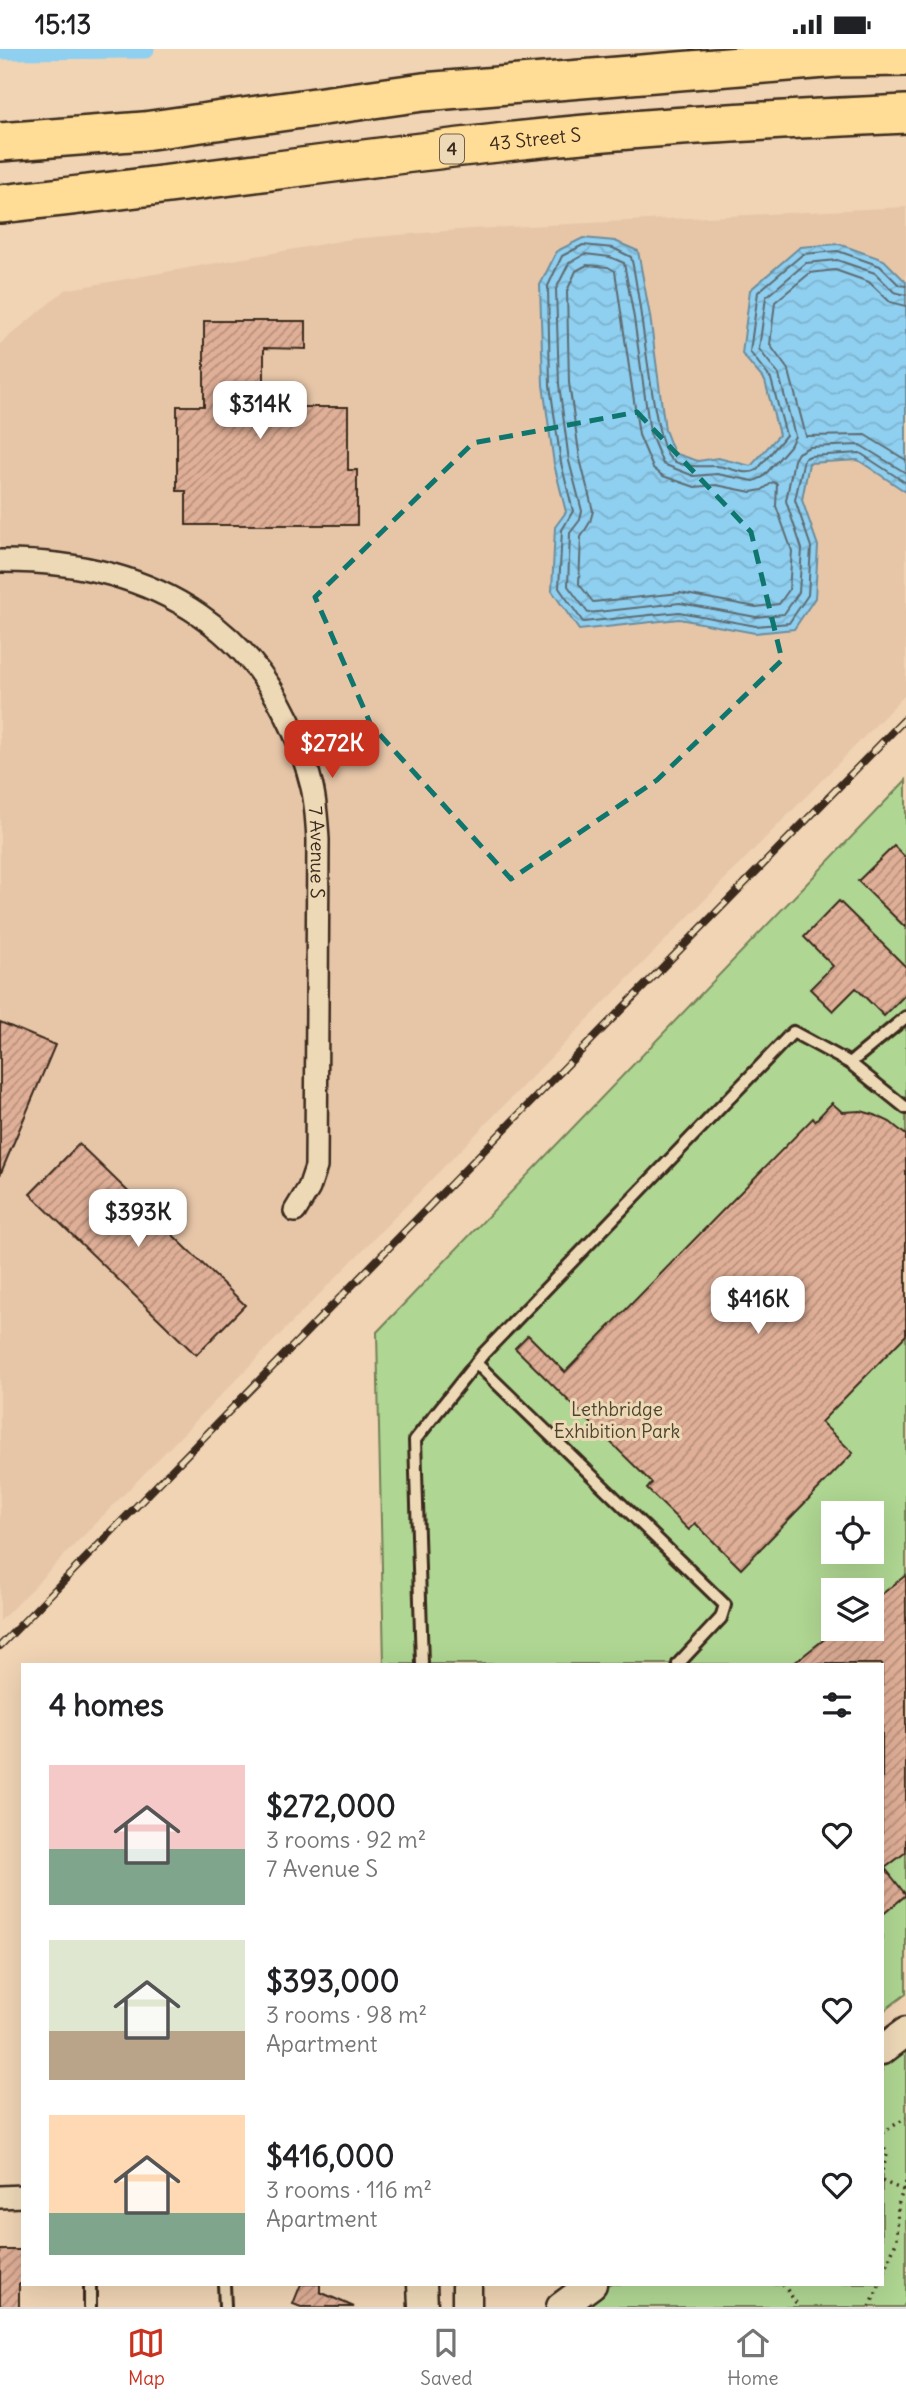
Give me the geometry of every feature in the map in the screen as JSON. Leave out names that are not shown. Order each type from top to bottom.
[{"type":"highway","points":[[0,142],[144,131],[423,92],[837,58],[906,57]]},
{"type":"highway","name":"43 Street S","points":[[0,204],[517,141],[662,127],[906,114]]},
{"type":"street","name":"7 Avenue S","points":[[0,561],[56,563],[93,568],[140,583],[176,599],[209,621],[236,645],[258,669],[291,723],[313,789],[318,840],[316,1167],[309,1188],[295,1211]]},
{"type":"street","points":[[884,2048],[906,2032]]},
{"type":"street","points":[[0,2197],[21,2196]]},
{"type":"street","points":[[422,2286],[422,2307]]},
{"type":"street","points":[[467,2286],[467,2307]]},
{"type":"street","points":[[561,2307],[589,2286]]},
{"type":"lane","points":[[850,1063],[906,1017]]},
{"type":"lane","points":[[422,1663],[415,1440],[476,1363],[793,1032],[850,1063],[906,1108]]},
{"type":"lane","points":[[476,1363],[725,1605],[721,1618],[679,1663]]},
{"type":"lane","points":[[90,2286],[90,2307]]},
{"type":"lane","points":[[225,2286],[225,2307]]},
{"type":"path","points":[[884,2132],[906,2118]]},
{"type":"path","points":[[884,2147],[887,2155],[884,2166]]},
{"type":"path","points":[[884,2182],[903,2190]]},
{"type":"path","points":[[884,2273],[897,2239],[898,2205],[906,2182]]},
{"type":"path","points":[[784,2286],[799,2307]]},
{"type":"path","points":[[870,2307],[879,2286]]},
{"type":"highlighted area","points":[[637,412],[751,532],[782,660],[657,780],[511,879],[371,725],[315,597],[473,443]]},
{"type":"shaded area","points":[[906,207],[906,694],[0,1621],[0,344],[65,290],[351,239],[472,229]]},
{"type":"green space","name":"Lethbridge Exhibition Park","points":[[906,780],[906,1994],[884,2010],[884,1663],[384,1663],[377,1332]]},
{"type":"green space","points":[[906,2032],[906,2302],[903,2307],[561,2307],[589,2286],[884,2286],[884,2048]]},
{"type":"water","points":[[583,238],[615,241],[638,251],[650,316],[665,430],[674,453],[698,461],[718,458],[751,466],[779,435],[765,381],[742,354],[750,290],[800,247],[839,244],[884,260],[906,282],[906,492],[858,460],[809,463],[802,500],[818,546],[815,598],[794,629],[755,633],[679,619],[579,630],[552,591],[555,527],[566,512],[554,464],[543,385],[540,285],[557,251]]},
{"type":"building","points":[[204,321],[306,321],[306,349],[264,348],[264,407],[348,407],[348,470],[357,470],[357,525],[186,525],[186,491],[177,491],[177,406],[204,406]]},
{"type":"building","points":[[894,846],[906,858],[906,928],[858,881]]},
{"type":"building","points":[[839,901],[906,967],[906,994],[884,1016],[856,988],[833,1011],[810,989],[833,966],[804,937]]},
{"type":"building","points":[[0,1022],[55,1045],[0,1175]]},
{"type":"building","points":[[832,1103],[842,1112],[861,1111],[875,1115],[890,1122],[906,1135],[906,1335],[821,1422],[853,1453],[741,1569],[695,1523],[689,1530],[647,1489],[652,1483],[515,1348],[528,1335],[565,1372],[813,1118],[815,1121]]},
{"type":"building","points":[[79,1144],[245,1305],[196,1355],[30,1194]]},
{"type":"building","points":[[906,1575],[906,1852],[885,1868],[906,1895],[884,1913],[884,1663],[794,1663],[822,1641],[884,1641],[884,1592]]},
{"type":"building","points":[[0,2250],[21,2250],[19,2307],[0,2307]]},
{"type":"building","points":[[300,2286],[320,2286],[320,2292],[354,2307],[301,2307],[293,2304]]},
{"type":"waterway","points":[[0,50],[145,49]]},
{"type":"railway","points":[[0,1646],[906,718]]}]
